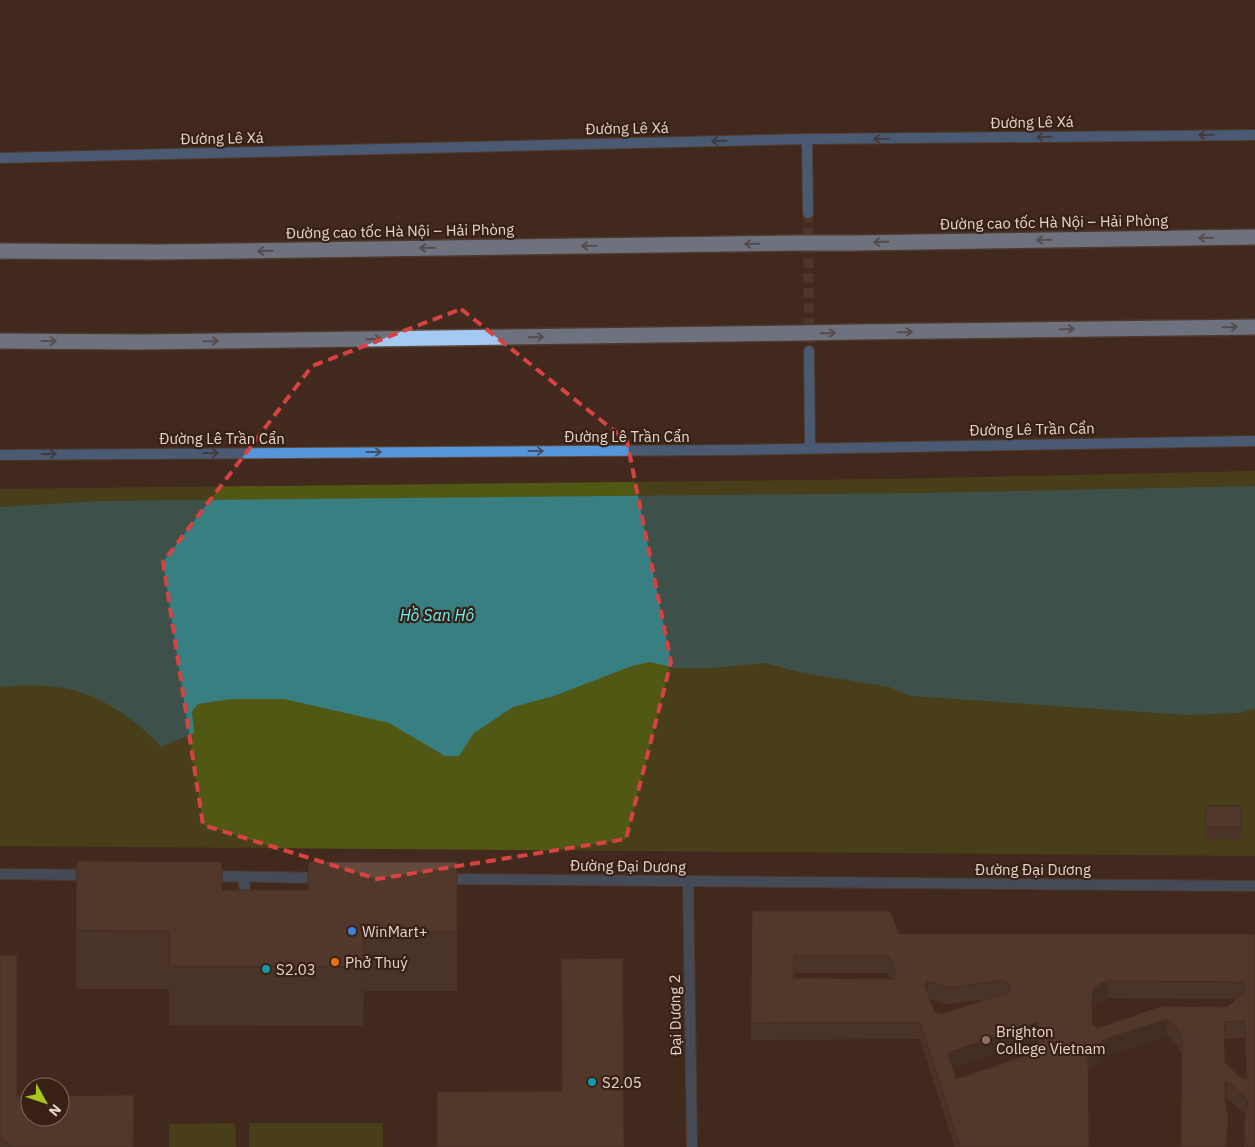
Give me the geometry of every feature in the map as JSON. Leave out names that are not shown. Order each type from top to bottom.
[{"type":"highway","name":"Đường cao tốc Hà Nội – Hải Phòng","points":[[0,251],[158,252],[1255,237]]},
{"type":"highway","points":[[0,341],[141,342],[1255,327]]},
{"type":"main road","name":"Đường Lê Xá","points":[[0,158],[807,139],[1255,135]]},
{"type":"main road","points":[[807,139],[808,213]]},
{"type":"main road","points":[[809,351],[810,448]]},
{"type":"main road","name":"Đường Lê Trần Cẩn","points":[[0,454],[810,448],[1255,441]]},
{"type":"street","points":[[0,874],[97,875]]},
{"type":"street","points":[[195,876],[243,877],[327,883]]},
{"type":"street","points":[[243,877],[249,914]]},
{"type":"street","name":"Đường Đại Dương","points":[[436,879],[1255,886]]},
{"type":"street","name":"Đại Dương 2","points":[[688,882],[692,1147]]},
{"type":"highlighted area","points":[[461,309],[627,441],[671,662],[626,839],[377,879],[203,825],[163,562],[312,366]]},
{"type":"green space","points":[[1255,471],[1255,856],[0,846],[0,489],[886,479]]},
{"type":"green space","points":[[235,1123],[236,1147],[169,1147],[169,1124]]},
{"type":"green space","points":[[249,1123],[383,1123],[383,1147],[249,1147]]},
{"type":"water","name":"Hồ San Hô","points":[[1255,486],[1255,709],[1238,713],[1187,715],[911,696],[889,687],[798,672],[766,663],[711,668],[675,668],[650,662],[632,666],[554,696],[513,707],[474,733],[459,756],[445,756],[389,723],[284,699],[231,699],[198,704],[192,711],[194,733],[162,747],[122,713],[88,695],[48,686],[0,687],[0,507],[100,501],[922,493]]},
{"type":"building","points":[[1206,806],[1241,806],[1241,827],[1205,827]]},
{"type":"building","points":[[77,861],[222,862],[222,890],[308,890],[308,862],[457,862],[457,932],[364,932],[363,967],[169,966],[169,931],[76,930]]},
{"type":"building","points":[[752,911],[890,911],[899,934],[1255,934],[1255,1147],[1247,1147],[1244,1128],[1248,1100],[1227,1081],[1225,1083],[1225,1101],[1228,1118],[1226,1147],[1181,1147],[1182,1037],[1176,1026],[1167,1019],[1105,1039],[1088,1057],[1089,1147],[960,1147],[920,1022],[751,1023]],"holes":[[[794,956],[888,956],[895,970],[895,979],[793,978]],[[1002,980],[1009,984],[1010,989],[1007,993],[941,1014],[934,1011],[925,985],[928,981],[948,987]],[[1108,981],[1242,982],[1246,988],[1245,992],[1227,1007],[1162,1006],[1097,1028],[1093,1025],[1092,1021],[1092,997],[1094,989]],[[1245,1021],[1247,1078],[1241,1078],[1225,1063],[1224,1022]],[[1037,1022],[1046,1049],[956,1079],[948,1053]]]},
{"type":"building","points":[[0,955],[17,955],[17,1096],[20,1096],[20,1127],[70,1127],[70,1096],[134,1095],[133,1147],[12,1147],[0,1137]]},
{"type":"building","points":[[623,958],[624,1147],[437,1147],[437,1092],[562,1091],[561,959]]},
{"type":"tunnel","points":[[808,213],[809,351]]},
{"type":"place","name":"WinMart+","points":[[352,931]]},
{"type":"place","name":"Phở Thuý","points":[[335,962]]},
{"type":"place","name":"S2.03","points":[[266,969]]},
{"type":"place","name":"Brighton College Vietnam","points":[[986,1040]]},
{"type":"place","name":"S2.05","points":[[592,1082]]}]
